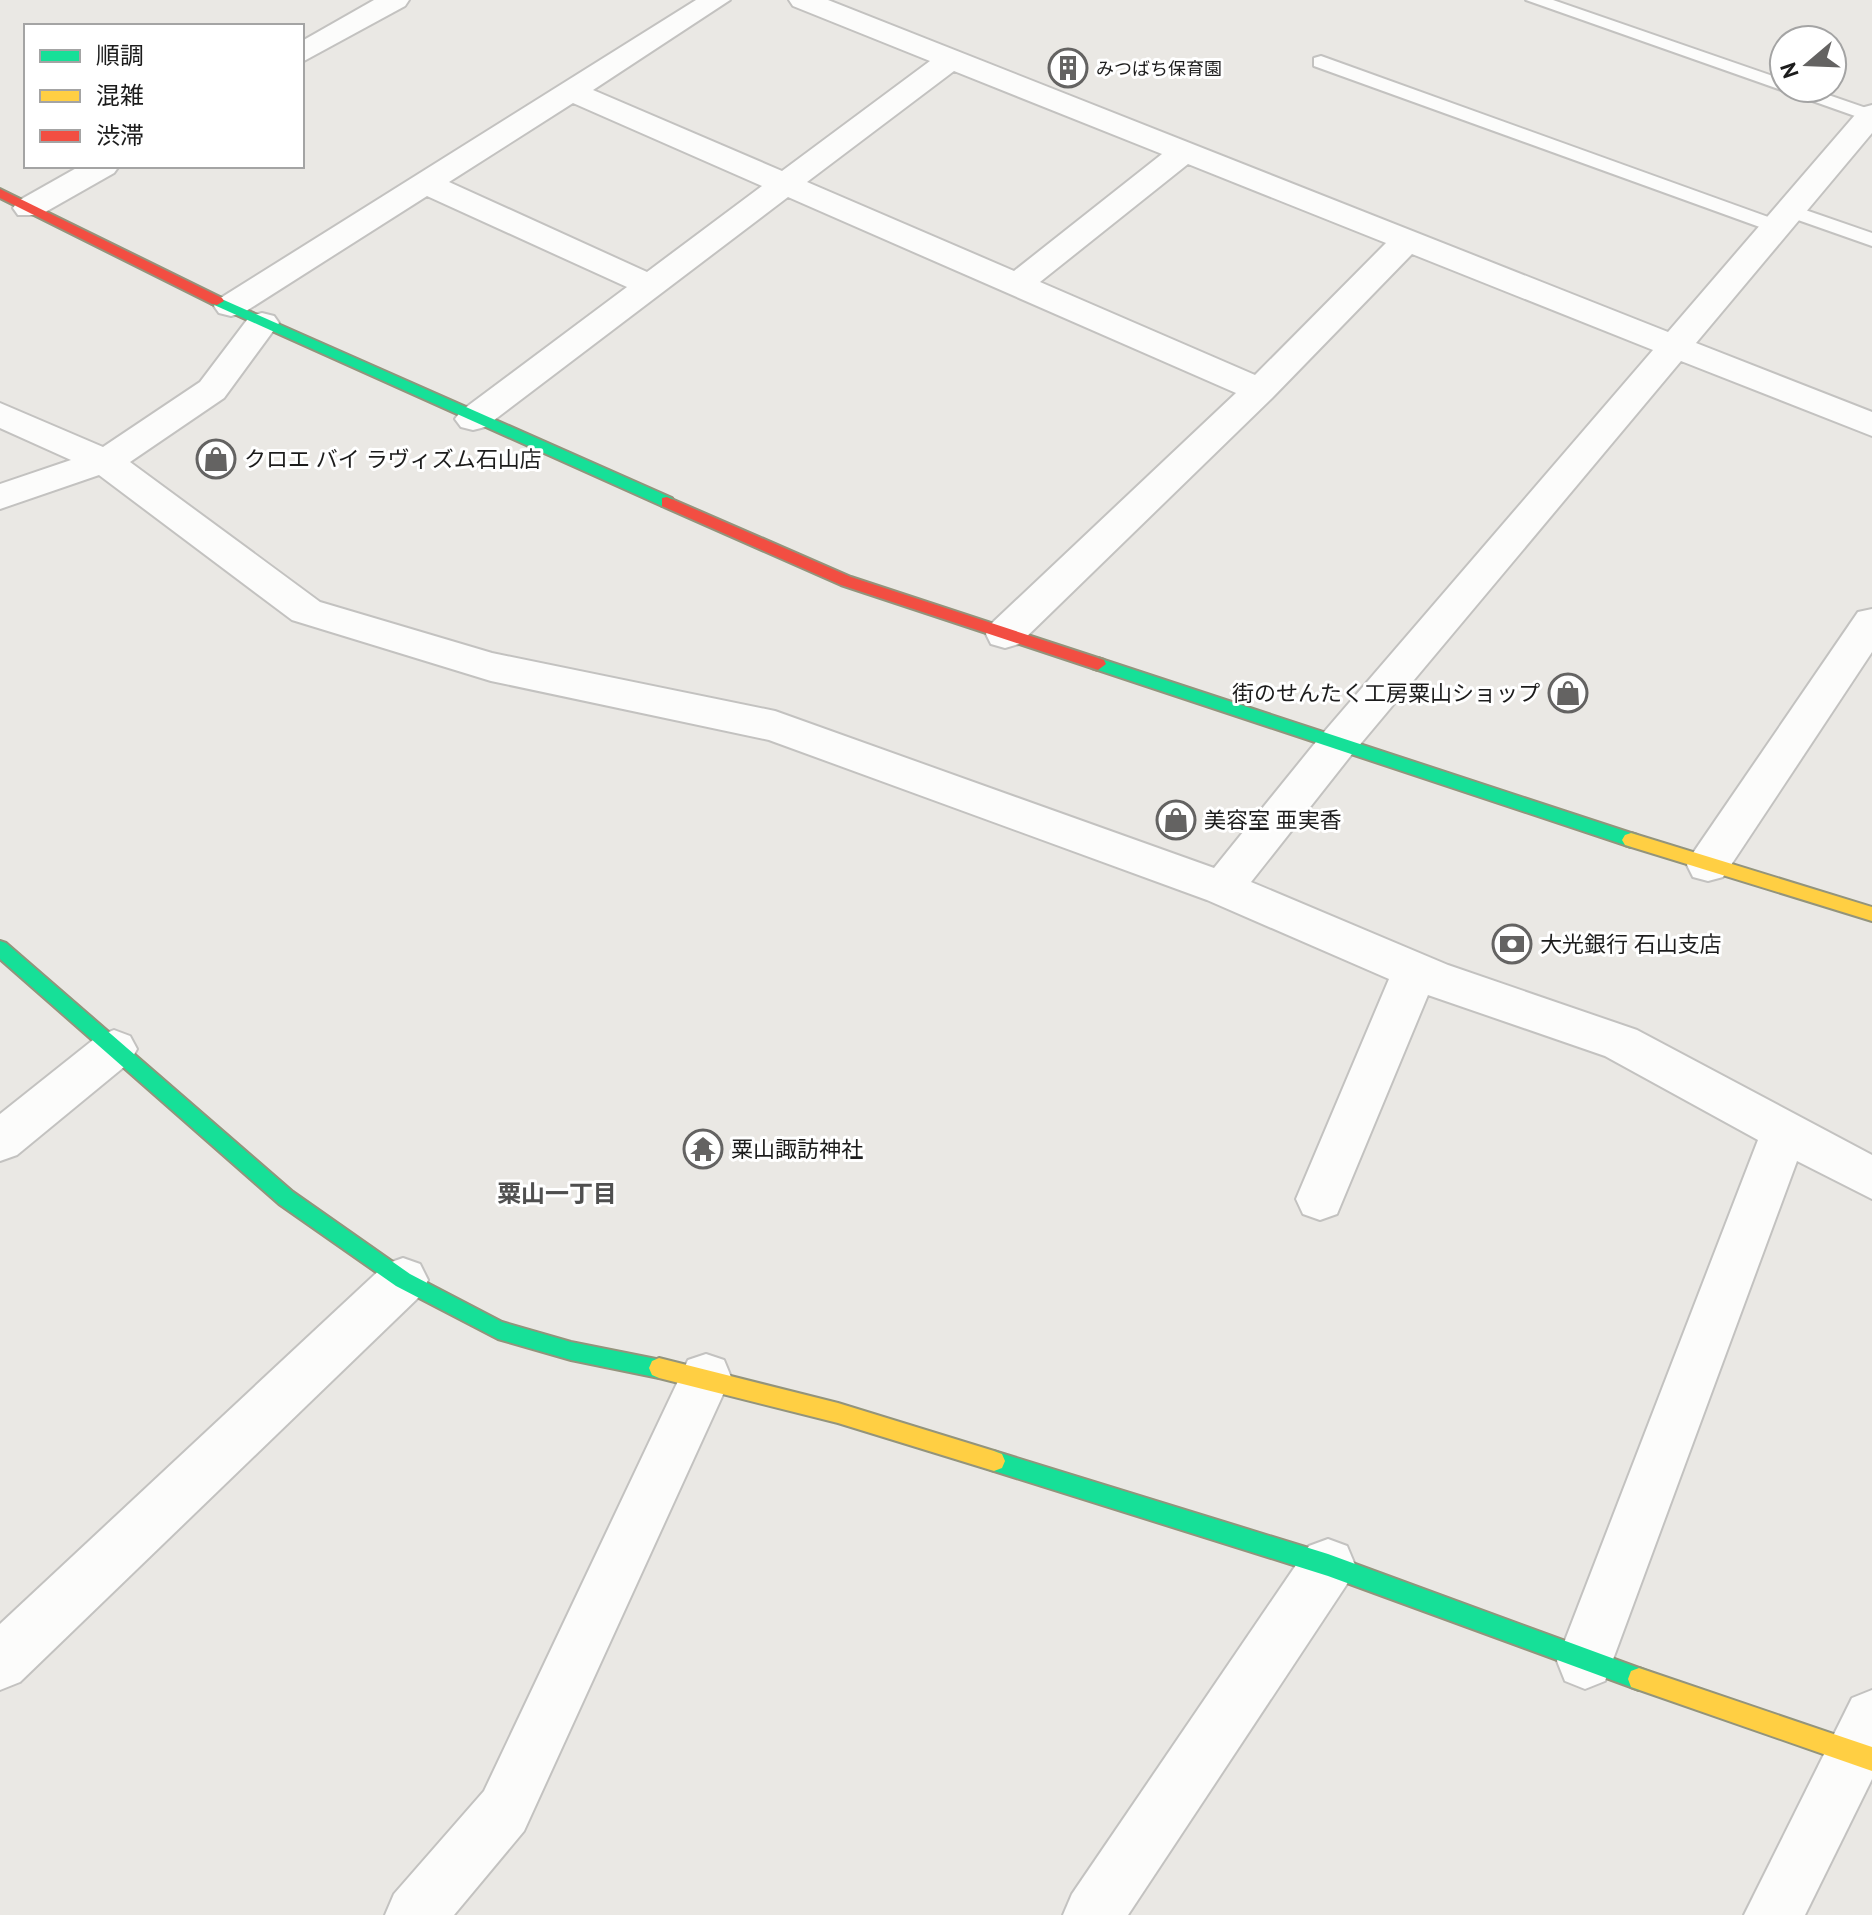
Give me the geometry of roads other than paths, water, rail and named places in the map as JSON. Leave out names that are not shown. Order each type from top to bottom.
[{"type":"street","points":[[304,52],[395,0]]},
{"type":"street","points":[[231,306],[716,0]]},
{"type":"street","points":[[803,0],[1872,425]]},
{"type":"street","points":[[473,419],[951,59]]},
{"type":"street","points":[[572,92],[1260,390]]},
{"type":"street","points":[[1222,888],[1338,743],[1678,347],[1782,218],[1871,115]]},
{"type":"street","points":[[1018,284],[1184,152]]},
{"type":"street","points":[[29,208],[99,168]]},
{"type":"street","points":[[427,184],[650,285]]},
{"type":"street","points":[[0,193],[262,323],[473,419],[846,581],[1708,865],[1872,914]]},
{"type":"street","points":[[1005,634],[1260,390],[1408,239]]},
{"type":"street","points":[[0,497],[104,461],[141,441],[212,390],[262,323]]},
{"type":"street","points":[[0,414],[104,461],[306,611],[491,667],[775,726],[1222,888],[1415,971],[1621,1043],[1872,1178]]},
{"type":"street","points":[[1708,865],[1872,622]]},
{"type":"street","points":[[0,948],[286,1198],[403,1280],[498,1330],[571,1351],[706,1377],[838,1413],[1328,1565],[1585,1661],[1866,1743],[1774,1915]]},
{"type":"street","points":[[1320,1199],[1415,971]]},
{"type":"street","points":[[0,1141],[114,1049]]},
{"type":"street","points":[[1585,1661],[1785,1131]]},
{"type":"street","points":[[0,1662],[403,1280]]},
{"type":"street","points":[[415,1915],[504,1811],[706,1377]]},
{"type":"street","points":[[1093,1915],[1328,1565]]},
{"type":"lane","points":[[1535,0],[1768,80]]},
{"type":"lane","points":[[1321,62],[1782,218],[1872,240]]},
{"type":"lane","points":[[1838,104],[1871,115]]},
{"type":"place","name":"みつばち保育園","points":[[1068,68]]},
{"type":"place","name":"クロエ バイ ラヴィズム石山店","points":[[216,459]]},
{"type":"place","name":"街のせんたく工房粟山ショップ","points":[[1568,693]]},
{"type":"place","name":"美容室 亜実香","points":[[1176,820]]},
{"type":"place","name":"大光銀行 石山支店","points":[[1512,944]]},
{"type":"place","name":"粟山諏訪神社","points":[[703,1149]]},
{"type":"district","name":"粟山一丁目","points":[[557,1193]]}]
